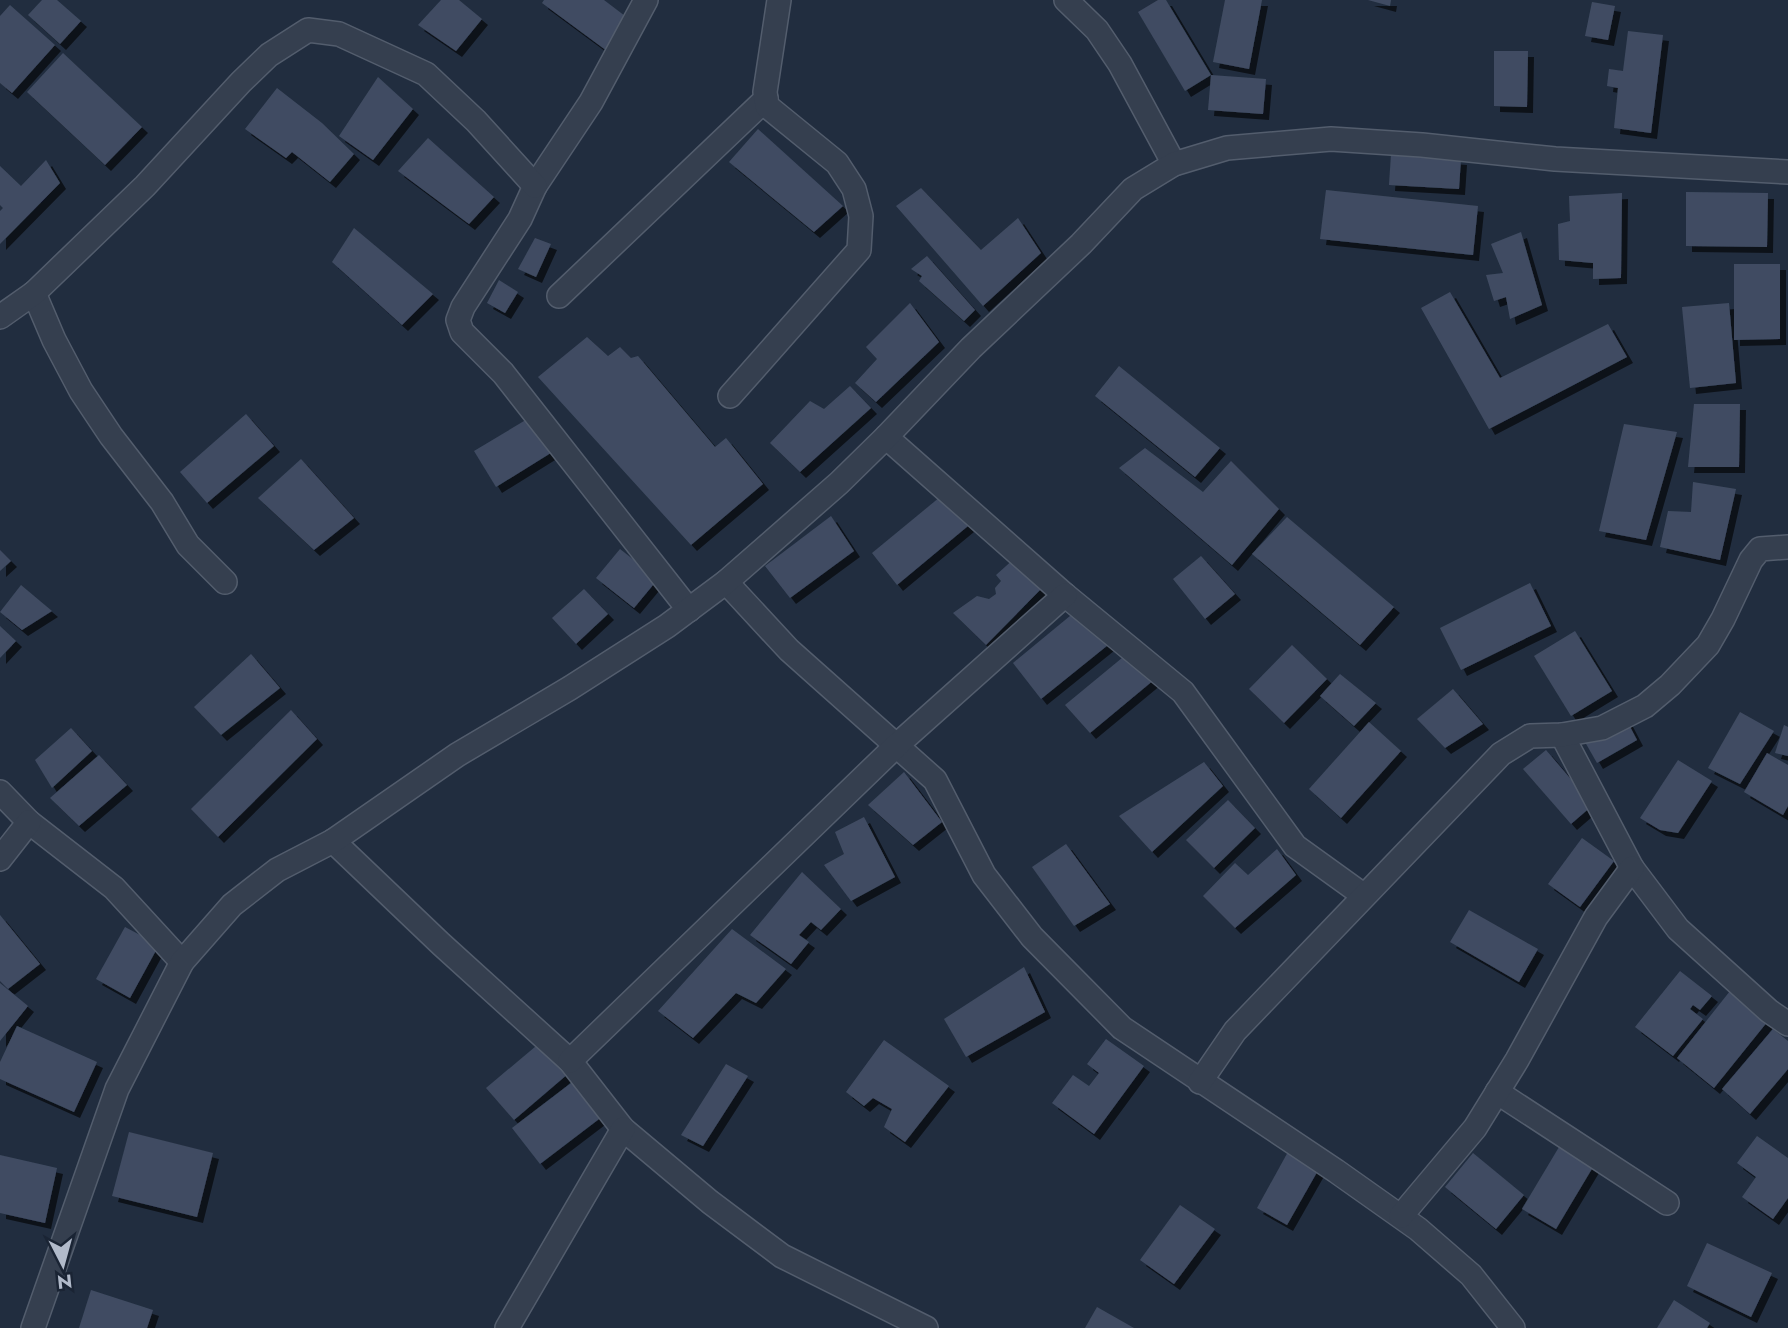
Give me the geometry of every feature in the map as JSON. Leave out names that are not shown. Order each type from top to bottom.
[{"type":"street","points":[[646,0],[591,102],[535,186],[520,219],[463,307],[458,320],[462,332],[503,373],[689,611]]},
{"type":"street","points":[[730,396],[859,250],[861,216],[854,189],[836,163],[767,106],[779,0]]},
{"type":"street","points":[[1066,0],[1097,30],[1120,64],[1174,164]]},
{"type":"street","points":[[0,317],[34,293],[145,186],[269,55],[308,30],[339,34],[426,74],[476,121],[535,186]]},
{"type":"street","points":[[559,296],[766,99]]},
{"type":"street","points":[[33,1328],[117,1089],[182,962],[232,905],[277,870],[333,841],[457,755],[570,688],[689,611],[726,582],[886,438],[971,348],[1081,244],[1133,189],[1174,164],[1227,148],[1331,139],[1422,145],[1555,159],[1788,172]]},
{"type":"street","points":[[34,293],[54,340],[81,391],[111,436],[162,502],[188,545],[225,582]]},
{"type":"street","points":[[886,438],[1065,595],[1183,692],[1296,846],[1363,895]]},
{"type":"street","points":[[1200,1082],[1235,1031],[1501,754],[1530,736],[1562,735],[1602,728],[1645,706],[1670,685],[1708,645],[1751,560],[1760,549],[1788,547]]},
{"type":"street","points":[[726,582],[789,650],[935,780],[984,875],[1032,937],[1122,1028],[1401,1216],[1471,1275],[1513,1328]]},
{"type":"street","points":[[570,1061],[897,745],[1065,595]]},
{"type":"street","points":[[1562,735],[1632,868],[1678,929],[1788,1024]]},
{"type":"street","points":[[0,792],[29,822],[114,888],[182,962]]},
{"type":"street","points":[[0,859],[29,822]]},
{"type":"street","points":[[333,841],[570,1061],[623,1129],[710,1202],[782,1256],[926,1328]]},
{"type":"street","points":[[1401,1216],[1475,1128],[1517,1060],[1595,917],[1632,868]]},
{"type":"street","points":[[1497,1092],[1667,1203]]},
{"type":"street","points":[[507,1328],[623,1129]]},
{"type":"building","points":[[42,0],[57,0],[81,21],[60,44],[28,15]]},
{"type":"building","points":[[441,0],[459,0],[482,19],[456,51],[418,25]]},
{"type":"building","points":[[544,0],[604,0],[625,16],[607,51],[542,3]]},
{"type":"building","points":[[1158,0],[1166,0],[1211,75],[1185,91],[1138,12]]},
{"type":"building","points":[[1225,0],[1262,0],[1249,69],[1213,62]]},
{"type":"building","points":[[1368,0],[1391,0],[1390,6]]},
{"type":"building","points":[[1592,2],[1615,6],[1608,40],[1585,36]]},
{"type":"building","points":[[10,5],[55,45],[12,93],[0,83],[0,16]]},
{"type":"building","points":[[1628,31],[1663,35],[1651,133],[1614,128],[1618,88],[1607,86],[1609,69],[1623,71]]},
{"type":"building","points":[[1494,51],[1528,51],[1527,107],[1494,106]]},
{"type":"building","points":[[63,53],[142,127],[105,165],[27,92]]},
{"type":"building","points":[[1211,75],[1266,79],[1263,114],[1208,110]]},
{"type":"building","points":[[378,77],[413,109],[373,160],[339,136]]},
{"type":"building","points":[[277,88],[322,123],[354,154],[330,182],[292,152],[286,158],[245,129]]},
{"type":"building","points":[[758,129],[843,206],[814,232],[729,162]]},
{"type":"building","points":[[428,138],[494,197],[469,224],[398,171]]},
{"type":"building","points":[[1391,154],[1461,159],[1459,189],[1389,185]]},
{"type":"building","points":[[46,160],[60,183],[0,244],[0,211],[3,208],[0,205],[0,166],[21,186]]},
{"type":"building","points":[[921,188],[981,250],[1018,218],[1041,253],[983,306],[896,206]]},
{"type":"building","points":[[1326,190],[1478,206],[1473,255],[1320,239]]},
{"type":"building","points":[[1686,192],[1768,193],[1767,247],[1686,246]]},
{"type":"building","points":[[1622,193],[1621,278],[1593,279],[1593,263],[1559,260],[1558,224],[1570,221],[1569,196]]},
{"type":"building","points":[[354,228],[433,294],[402,325],[332,262]]},
{"type":"building","points":[[1521,232],[1542,305],[1510,319],[1506,297],[1494,301],[1486,275],[1503,273],[1491,244]]},
{"type":"building","points":[[535,238],[551,244],[536,277],[518,269]]},
{"type":"building","points":[[927,256],[975,310],[964,321],[919,281],[922,276],[911,269]]},
{"type":"building","points":[[1734,264],[1780,264],[1780,339],[1734,340]]},
{"type":"building","points":[[499,280],[518,292],[505,313],[487,303]]},
{"type":"building","points":[[1450,292],[1500,378],[1608,324],[1627,357],[1489,429],[1421,308]]},
{"type":"building","points":[[910,303],[939,342],[876,402],[855,383],[877,359],[866,347]]},
{"type":"building","points":[[1729,303],[1736,383],[1690,388],[1682,307]]},
{"type":"building","points":[[587,337],[608,356],[620,347],[631,358],[638,356],[715,447],[726,438],[763,484],[691,545],[538,377]]},
{"type":"building","points":[[1119,366],[1220,448],[1195,477],[1095,396]]},
{"type":"building","points":[[850,386],[871,408],[800,472],[770,443],[810,401],[824,409]]},
{"type":"building","points":[[1694,404],[1740,404],[1739,467],[1688,467]]},
{"type":"building","points":[[246,414],[274,446],[207,503],[180,472]]},
{"type":"building","points":[[529,418],[554,451],[496,487],[474,451]]},
{"type":"building","points":[[1624,424],[1677,432],[1646,540],[1599,531]]},
{"type":"building","points":[[1145,448],[1203,492],[1231,461],[1279,509],[1232,565],[1119,468]]},
{"type":"building","points":[[301,459],[354,518],[314,550],[258,498]]},
{"type":"building","points":[[1693,482],[1736,489],[1720,560],[1660,547],[1668,511],[1691,512]]},
{"type":"building","points":[[940,497],[968,526],[897,585],[872,553]]},
{"type":"building","points":[[831,516],[854,551],[790,598],[765,566]]},
{"type":"building","points":[[1287,517],[1394,607],[1360,645],[1252,554]]},
{"type":"building","points":[[620,549],[658,579],[634,608],[596,578]]},
{"type":"building","points":[[0,550],[11,561],[0,571]]},
{"type":"building","points":[[1201,556],[1235,594],[1205,619],[1173,579]]},
{"type":"building","points":[[1015,558],[1043,587],[986,645],[953,613],[977,596],[989,599],[996,594],[995,588],[1001,581],[996,575]]},
{"type":"building","points":[[1530,583],[1551,626],[1461,670],[1440,628]]},
{"type":"building","points":[[21,585],[52,611],[22,630],[0,612]]},
{"type":"building","points":[[584,589],[608,614],[576,644],[552,618]]},
{"type":"building","points":[[1076,611],[1108,645],[1041,699],[1013,663]]},
{"type":"building","points":[[0,626],[16,641],[0,658]]},
{"type":"building","points":[[1575,631],[1612,691],[1571,716],[1534,656]]},
{"type":"building","points":[[1292,645],[1327,679],[1284,723],[1249,689]]},
{"type":"building","points":[[1128,653],[1155,679],[1090,733],[1065,705]]},
{"type":"building","points":[[251,654],[280,688],[221,735],[194,707]]},
{"type":"building","points":[[1340,674],[1376,703],[1354,726],[1320,696]]},
{"type":"building","points":[[1453,689],[1483,724],[1445,748],[1417,719]]},
{"type":"building","points":[[291,710],[317,739],[218,837],[191,809]]},
{"type":"building","points":[[1740,712],[1774,731],[1740,784],[1708,768]]},
{"type":"building","points":[[1626,719],[1637,740],[1597,763],[1585,742]]},
{"type":"building","points":[[1369,722],[1401,751],[1341,818],[1309,789]]},
{"type":"building","points":[[1784,725],[1788,727],[1788,756],[1775,753]]},
{"type":"building","points":[[71,728],[92,751],[52,788],[35,760]]},
{"type":"building","points":[[1546,750],[1593,805],[1571,824],[1523,769]]},
{"type":"building","points":[[1767,753],[1788,765],[1788,806],[1783,815],[1744,792]]},
{"type":"building","points":[[99,755],[127,785],[79,826],[50,798]]},
{"type":"building","points":[[1678,760],[1712,781],[1678,833],[1660,830],[1640,818]]},
{"type":"building","points":[[1204,762],[1223,786],[1152,852],[1119,816]]},
{"type":"building","points":[[904,772],[942,822],[913,845],[868,805]]},
{"type":"building","points":[[1228,800],[1255,828],[1214,868],[1186,840]]},
{"type":"building","points":[[864,817],[895,877],[851,901],[824,865],[844,854],[835,832]]},
{"type":"building","points":[[1582,838],[1614,861],[1580,907],[1548,884]]},
{"type":"building","points":[[1066,844],[1110,904],[1074,926],[1032,867]]},
{"type":"building","points":[[1277,849],[1296,875],[1235,928],[1203,896],[1235,863],[1248,875]]},
{"type":"building","points":[[802,872],[841,909],[821,930],[811,922],[799,935],[809,942],[791,964],[750,935]]},
{"type":"building","points":[[1469,910],[1538,949],[1519,982],[1450,942]]},
{"type":"building","points":[[0,915],[40,964],[8,989],[0,981]]},
{"type":"building","points":[[125,927],[159,945],[130,998],[96,979]]},
{"type":"building","points":[[732,929],[786,969],[756,1003],[736,993],[693,1038],[658,1011]]},
{"type":"building","points":[[1024,967],[1045,1012],[966,1057],[944,1019]]},
{"type":"building","points":[[1680,971],[1712,996],[1700,1010],[1693,1005],[1690,1009],[1703,1019],[1673,1056],[1635,1027]]},
{"type":"building","points":[[0,983],[28,1006],[0,1041]]},
{"type":"building","points":[[1730,991],[1768,1021],[1714,1088],[1677,1058]]},
{"type":"building","points":[[17,1026],[97,1062],[74,1112],[0,1079],[0,1062]]},
{"type":"building","points":[[1773,1029],[1788,1041],[1788,1069],[1750,1114],[1722,1089]]},
{"type":"building","points":[[1106,1039],[1144,1066],[1094,1134],[1052,1103],[1073,1075],[1089,1086],[1099,1073],[1087,1064]]},
{"type":"building","points":[[884,1040],[949,1086],[905,1142],[884,1127],[892,1109],[873,1098],[864,1106],[846,1092]]},
{"type":"building","points":[[542,1041],[569,1073],[514,1120],[486,1088]]},
{"type":"building","points":[[726,1064],[748,1076],[703,1146],[681,1135]]},
{"type":"building","points":[[575,1080],[603,1116],[540,1164],[512,1128]]},
{"type":"building","points":[[129,1132],[213,1153],[197,1217],[112,1196]]},
{"type":"building","points":[[1757,1136],[1788,1158],[1788,1198],[1773,1219],[1742,1197],[1756,1177],[1737,1163]]},
{"type":"building","points":[[1562,1142],[1596,1162],[1556,1229],[1522,1209]]},
{"type":"building","points":[[1289,1150],[1320,1167],[1287,1225],[1257,1208]]},
{"type":"building","points":[[1473,1153],[1524,1195],[1496,1229],[1445,1187]]},
{"type":"building","points":[[0,1155],[57,1168],[45,1223],[0,1213]]},
{"type":"building","points":[[1180,1205],[1215,1229],[1174,1284],[1140,1260]]},
{"type":"building","points":[[1707,1243],[1772,1273],[1751,1317],[1687,1286]]},
{"type":"building","points":[[91,1290],[153,1310],[147,1328],[79,1328]]},
{"type":"building","points":[[1674,1300],[1710,1323],[1707,1328],[1657,1328]]},
{"type":"building","points":[[1097,1307],[1134,1328],[1085,1328]]}]
